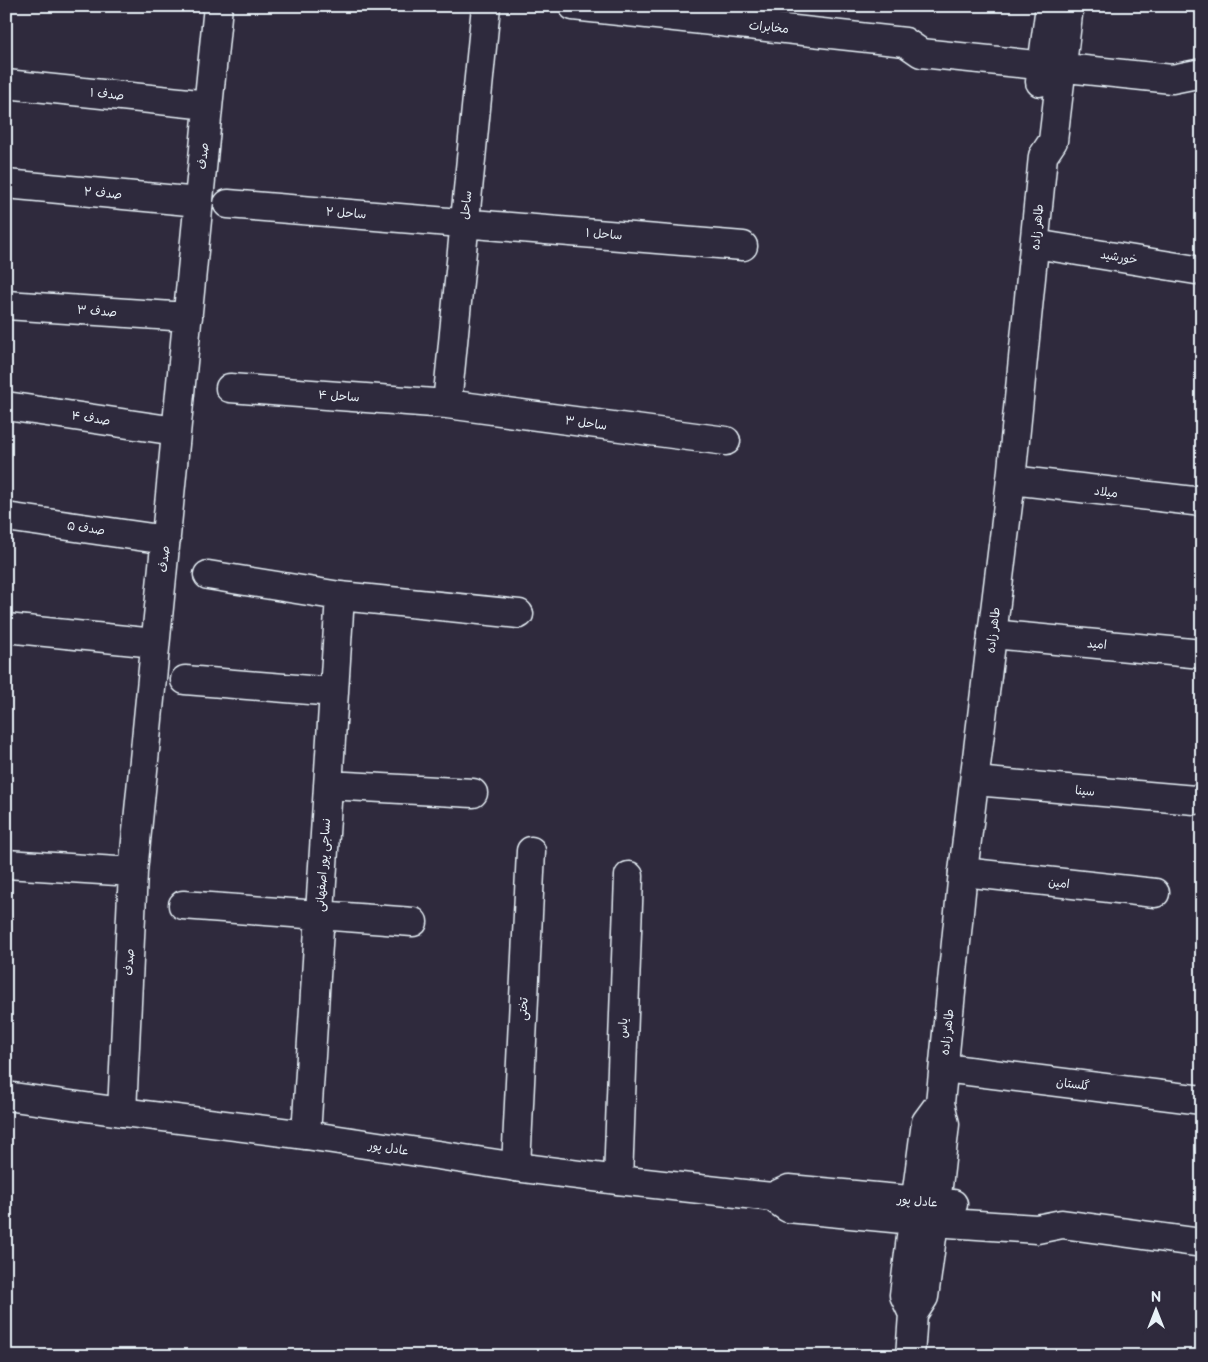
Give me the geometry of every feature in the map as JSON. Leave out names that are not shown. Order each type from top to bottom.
[{"type":"street","name":"صدف","points":[[122,1112],[134,872],[218,6]]},
{"type":"street","name":"ساحل","points":[[447,404],[486,6]]},
{"type":"street","name":"مخابرات","points":[[573,6],[905,42],[921,34],[1172,79],[1200,72]]},
{"type":"street","name":"طاهر زاده","points":[[1050,6],[1053,57]]},
{"type":"street","name":"طاهر زاده","points":[[910,1356],[913,1314],[904,1295],[946,1124],[940,1104],[963,872],[1011,480],[1043,156],[1035,141],[1053,57],[1069,6]]},
{"type":"street","name":"صدف ۱","points":[[6,84],[208,105]]},
{"type":"street","name":"صدف ۲","points":[[6,184],[199,202]]},
{"type":"street","name":"ساحل ۲","points":[[228,204],[464,222]]},
{"type":"street","name":"ساحل ۱","points":[[464,222],[743,246]]},
{"type":"street","name":"خورشید","points":[[1035,244],[1202,271]]},
{"type":"street","name":"صدف ۳","points":[[6,306],[188,317]]},
{"type":"street","name":"ساحل ۴","points":[[230,388],[447,404]]},
{"type":"street","name":"ساحل ۳","points":[[447,404],[726,441]]},
{"type":"street","name":"صدف ۴","points":[[6,406],[176,431]]},
{"type":"street","name":"میلاد","points":[[1011,480],[1202,502]]},
{"type":"street","name":"صدف ۵","points":[[6,517],[166,540]]},
{"type":"street","points":[[208,575],[340,596],[519,614]]},
{"type":"street","name":"نساجی پور اصفهانی","points":[[306,1135],[340,596]]},
{"type":"street","points":[[6,628],[155,643]]},
{"type":"street","name":"امید","points":[[992,634],[1202,654]]},
{"type":"street","points":[[185,680],[334,692]]},
{"type":"street","name":"سینا","points":[[974,781],[1196,800]]},
{"type":"street","points":[[328,785],[473,793]]},
{"type":"street","name":"تختی","points":[[516,1167],[531,851]]},
{"type":"street","points":[[6,864],[134,872]]},
{"type":"street","name":"امین","points":[[963,872],[1155,893]]},
{"type":"street","name":"یاس","points":[[618,1180],[629,876]]},
{"type":"street","points":[[183,905],[413,922]]},
{"type":"street","name":"گلستان","points":[[944,1068],[1202,1100]]},
{"type":"street","name":"عادل پور","points":[[6,1096],[306,1135],[516,1167],[618,1180],[772,1197],[789,1189],[925,1211],[1041,1212],[1062,1224],[1202,1243]]}]
